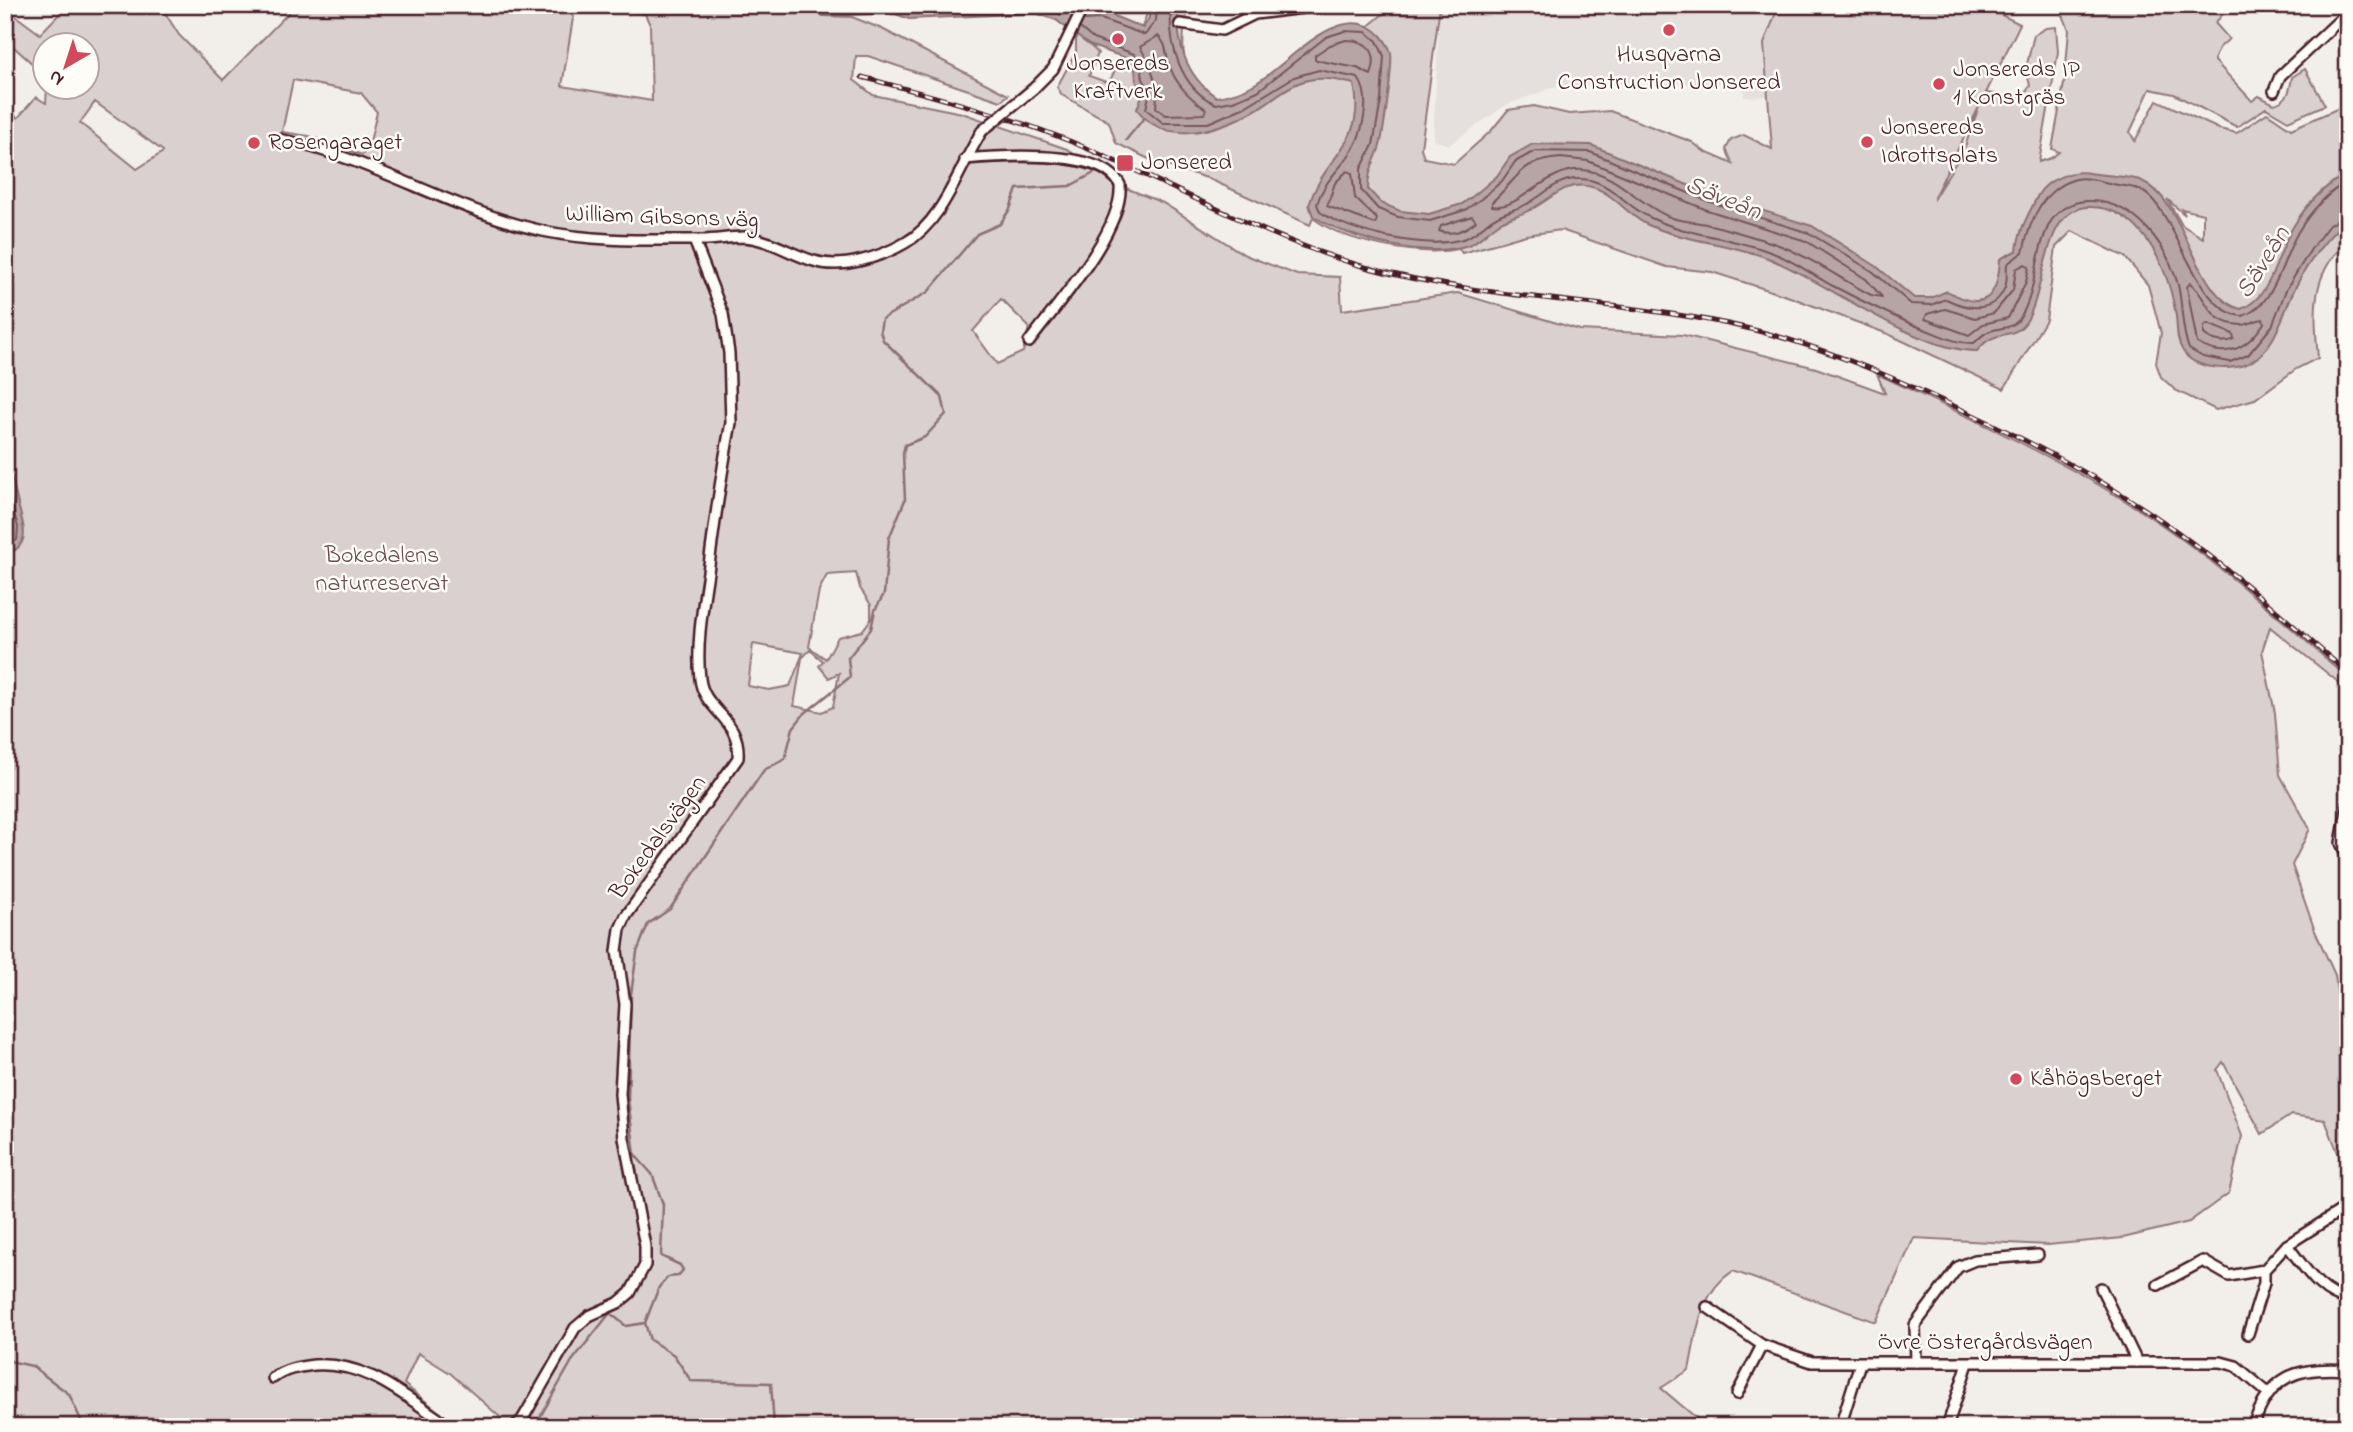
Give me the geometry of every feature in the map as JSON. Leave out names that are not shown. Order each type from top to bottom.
[{"type":"street","name":"William Gibsons väg","points":[[278,139],[330,152],[475,209],[541,231],[612,239],[694,240],[744,237],[771,242],[826,264],[872,257],[908,242],[931,220],[982,131],[1053,69],[1084,5]]},
{"type":"street","points":[[1180,24],[1222,30],[1255,13],[1327,5]]},
{"type":"street","points":[[2274,91],[2280,76],[2348,12]]},
{"type":"street","points":[[965,159],[1028,156],[1082,162],[1105,169],[1120,186],[1118,202],[1101,244],[1029,342]]},
{"type":"street","name":"Bokedalsvägen","points":[[514,1427],[575,1328],[589,1316],[618,1303],[631,1293],[642,1276],[645,1246],[624,1138],[620,1094],[625,1004],[617,941],[626,916],[738,758],[734,730],[707,698],[700,684],[702,617],[731,423],[731,400],[723,314],[694,240]]},
{"type":"street","points":[[2348,805],[2341,843],[2348,859]]},
{"type":"street","points":[[2158,1284],[2203,1261],[2229,1276],[2264,1270],[2287,1245],[2348,1206]]},
{"type":"street","points":[[2287,1245],[2326,1291],[2337,1298],[2348,1299]]},
{"type":"street","points":[[1916,1362],[1915,1325],[1958,1267],[1975,1260],[2038,1255]]},
{"type":"street","points":[[2248,1334],[2264,1283],[2264,1270]]},
{"type":"street","points":[[2101,1288],[2137,1362]]},
{"type":"street","name":"Övre Östergårdsvägen","points":[[1707,1307],[1762,1345],[1781,1354],[1812,1362],[2221,1362],[2236,1366],[2269,1393]]},
{"type":"street","points":[[1737,1394],[1762,1345]]},
{"type":"street","points":[[1840,1427],[1860,1363]]},
{"type":"street","points":[[1947,1427],[1968,1363]]},
{"type":"street","points":[[273,1378],[288,1369],[306,1366],[348,1367],[394,1388],[451,1427]]},
{"type":"street","points":[[2253,1427],[2269,1393],[2282,1379],[2302,1370],[2348,1370]]},
{"type":"shaded area","points":[[1440,5],[1779,5],[1764,44],[1769,96],[1744,97],[1744,82],[1557,86],[1506,105],[1449,145],[1433,140]]},
{"type":"green space","name":"Bokedalens naturreservat","points":[[68,5],[160,5],[179,35],[223,80],[296,5],[793,5],[824,16],[852,17],[882,29],[1008,95],[1001,101],[868,56],[856,56],[854,80],[873,95],[962,113],[1067,149],[1111,182],[1163,203],[1245,255],[1297,275],[1340,277],[1342,310],[1458,293],[1580,330],[1683,335],[1816,368],[1885,393],[1877,374],[2060,463],[2150,517],[2209,559],[2348,678],[2348,690],[2270,627],[2262,651],[2275,713],[2280,775],[2310,829],[2292,865],[2315,931],[2335,975],[2344,1041],[2348,1047],[2348,1178],[2325,1120],[2291,1115],[2262,1134],[2223,1062],[2217,1070],[2242,1136],[2229,1193],[2189,1222],[2123,1238],[2047,1245],[1914,1238],[1876,1322],[1733,1271],[1713,1290],[1706,1302],[1697,1328],[1689,1370],[1661,1388],[1707,1427],[503,1427],[500,1417],[450,1373],[418,1353],[404,1384],[458,1427],[5,1427],[5,109],[18,118],[32,102],[46,102],[95,102],[102,102],[102,32],[42,32]],"holes":[[[620,9],[645,14],[650,25],[652,101],[562,86],[574,12]],[[293,80],[361,93],[377,112],[369,146],[362,155],[309,136],[282,132]],[[95,102],[163,151],[137,169],[80,123]],[[1001,299],[1029,327],[1023,352],[997,364],[973,331]],[[856,573],[860,588],[871,605],[871,619],[862,631],[838,637],[826,659],[809,647],[819,590],[827,575]],[[753,644],[803,653],[790,686],[769,690],[748,686]],[[810,650],[823,661],[819,666],[829,678],[839,673],[833,707],[822,712],[794,706],[802,658]]]},
{"type":"green space","points":[[1150,5],[1190,5],[1183,49],[1191,82],[1197,91],[1207,98],[1227,106],[1366,28],[1394,5],[1440,5],[1421,148],[1424,158],[1454,164],[1491,131],[1508,110],[1534,106],[1569,114],[1610,111],[1692,142],[1705,152],[1733,164],[1726,149],[1731,140],[1744,135],[1772,149],[1764,44],[1779,5],[1981,5],[2020,24],[1986,93],[2021,97],[2030,86],[2026,68],[2034,35],[2046,28],[2056,27],[2058,52],[2039,162],[2059,152],[2052,149],[2065,78],[2069,30],[2059,5],[2231,5],[2215,23],[2229,39],[2219,48],[2214,60],[2252,101],[2259,96],[2274,104],[2283,100],[2292,77],[2305,69],[2325,105],[2288,121],[2266,108],[2237,127],[2174,94],[2150,89],[2130,132],[2135,141],[2157,100],[2219,129],[2237,133],[2267,113],[2291,129],[2348,104],[2348,241],[2327,266],[2317,294],[2318,358],[2296,369],[2255,399],[2216,410],[2175,390],[2161,377],[2156,363],[2161,333],[2148,285],[2125,257],[2072,231],[2056,247],[2046,320],[2004,389],[1888,334],[1790,297],[1712,272],[1667,267],[1561,230],[1526,235],[1462,253],[1459,249],[1424,251],[1383,246],[1344,235],[1313,218],[1310,225],[1207,178],[1155,162],[1116,143],[1109,122],[1062,95],[1057,87],[1076,52],[1076,32],[1098,53],[1089,76],[1109,83],[1122,54],[1137,41]],"holes":[[[1979,107],[1964,149],[1934,198],[1934,197]],[[2167,199],[2185,215],[2182,209],[2203,214],[2203,238],[2182,225]]]},
{"type":"green space","name":"Bokedalens naturreservat","points":[[5,8],[37,32],[32,32],[32,63],[5,39]]},
{"type":"water","name":"Säveån","points":[[793,5],[1067,5],[1080,13],[1102,11],[1143,28],[1149,18],[1150,5],[1178,5],[1181,45],[1190,69],[1206,89],[1217,97],[1253,85],[1328,30],[1345,24],[1361,24],[1376,31],[1391,53],[1383,131],[1368,183],[1368,189],[1381,203],[1400,211],[1429,214],[1462,204],[1497,176],[1510,157],[1533,144],[1591,145],[1712,195],[1812,226],[1876,266],[1914,298],[1931,298],[1947,291],[1971,300],[1980,301],[1987,298],[1996,284],[2000,259],[2017,250],[2022,228],[2042,189],[2060,177],[2075,173],[2138,180],[2157,192],[2181,227],[2212,287],[2225,301],[2241,309],[2252,303],[2267,285],[2287,238],[2304,211],[2317,196],[2348,173],[2348,219],[2324,243],[2305,271],[2267,348],[2244,365],[2215,367],[2188,357],[2179,341],[2175,310],[2165,275],[2148,241],[2122,216],[2105,209],[2086,207],[2072,212],[2061,222],[2053,237],[2033,308],[2022,327],[1987,341],[1977,351],[1953,348],[1900,328],[1770,259],[1648,225],[1607,194],[1592,187],[1566,188],[1530,210],[1501,222],[1471,244],[1454,248],[1412,249],[1347,233],[1313,216],[1309,205],[1316,188],[1342,149],[1355,122],[1354,84],[1325,79],[1303,81],[1236,120],[1206,130],[1175,132],[1148,121],[1137,109],[1143,93],[1136,81],[1135,67],[1129,59],[1089,45],[1056,20],[1036,13],[909,19],[893,13],[824,16]]},
{"type":"water","points":[[5,467],[11,474],[24,537],[19,547],[5,556]]},
{"type":"waterway","points":[[1126,140],[1144,118]]},
{"type":"waterway","points":[[774,1427],[771,1383],[691,1381],[674,1355],[650,1340],[645,1323],[659,1287],[668,1277],[678,1276],[683,1270],[680,1265],[661,1256],[663,1204],[652,1174],[635,1155],[628,1099],[631,994],[637,952],[648,924],[670,909],[764,770],[785,759],[793,728],[804,714],[850,677],[848,658],[871,629],[875,610],[884,594],[889,538],[905,500],[905,445],[925,437],[946,414],[942,397],[883,340],[880,331],[882,319],[928,292],[977,234],[1000,224],[1010,209],[1017,189],[1070,186],[1096,172]]},
{"type":"waterway","points":[[536,1424],[572,1361],[610,1313],[626,1326],[645,1323]]},
{"type":"waterway","points":[[5,1360],[32,1366],[69,1394],[84,1427]]},
{"type":"railway","points":[[862,77],[968,106],[1046,132],[1290,241],[1365,267],[1455,286],[1637,309],[1728,324],[1792,340],[1853,362],[2001,429],[2113,489],[2166,523],[2211,557],[2348,673]]},
{"type":"place","name":"Husqvarna Construction Jonsered","points":[[1669,30]]},
{"type":"place","name":"Jonsereds Kraftverk","points":[[1118,39]]},
{"type":"place","name":"Jonsereds IP 1 Konstgräs","points":[[1939,84]]},
{"type":"place","name":"Jonsereds Idrottsplats","points":[[1867,142]]},
{"type":"place","name":"Rosengaraget","points":[[254,143]]},
{"type":"place","name":"Jonsered","points":[[1125,163]]},
{"type":"place","name":"Kåhögsberget","points":[[2016,1079]]}]
